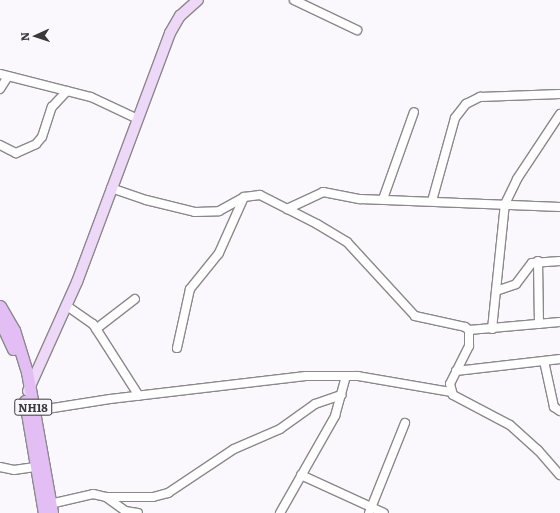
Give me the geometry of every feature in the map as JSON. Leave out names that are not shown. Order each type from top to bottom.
[{"type":"highway","name":"NH18","points":[[0,306],[19,344],[30,388],[49,510]]},
{"type":"highway","name":"NH18","points":[[0,321],[13,347],[24,398],[35,467],[49,510]]},
{"type":"main road","points":[[24,398],[30,388],[66,306],[170,33],[180,16],[198,0]]},
{"type":"street","points":[[294,0],[357,30]]},
{"type":"street","points":[[0,89],[4,75],[109,103],[138,119]]},
{"type":"street","points":[[0,145],[16,153],[36,144],[42,137],[52,107],[67,91]]},
{"type":"street","points":[[432,202],[455,118],[466,104],[480,97],[560,94]]},
{"type":"street","points":[[383,200],[414,112]]},
{"type":"street","points":[[492,328],[505,204],[517,179],[560,114]]},
{"type":"street","points":[[112,188],[146,200],[195,212],[219,211],[244,197],[260,195],[347,242],[415,316],[465,327],[469,330],[560,322]]},
{"type":"street","points":[[288,209],[323,192],[356,198],[383,200],[560,206]]},
{"type":"street","points":[[177,348],[190,289],[218,256],[244,197]]},
{"type":"street","points":[[496,290],[516,284],[529,266],[538,261],[560,261]]},
{"type":"street","points":[[538,261],[539,324]]},
{"type":"street","points":[[96,329],[135,299]]},
{"type":"street","points":[[66,306],[84,316],[96,329],[139,396]]},
{"type":"street","points":[[451,392],[450,384],[469,346],[469,330]]},
{"type":"street","points":[[456,371],[560,359]]},
{"type":"street","points":[[544,361],[554,407],[560,411]]},
{"type":"street","points":[[34,411],[139,396],[306,376],[346,376],[451,392],[457,398],[510,425],[538,450],[560,475]]},
{"type":"street","points":[[280,513],[335,416],[346,376]]},
{"type":"street","points":[[49,510],[93,494],[106,497],[153,497],[168,493],[234,449],[280,429],[315,404],[341,395]]},
{"type":"street","points":[[370,510],[405,423]]},
{"type":"street","points":[[0,467],[14,470],[35,467]]},
{"type":"street","points":[[301,475],[370,510],[384,513]]},
{"type":"street","points":[[106,497],[125,511],[135,513]]}]
